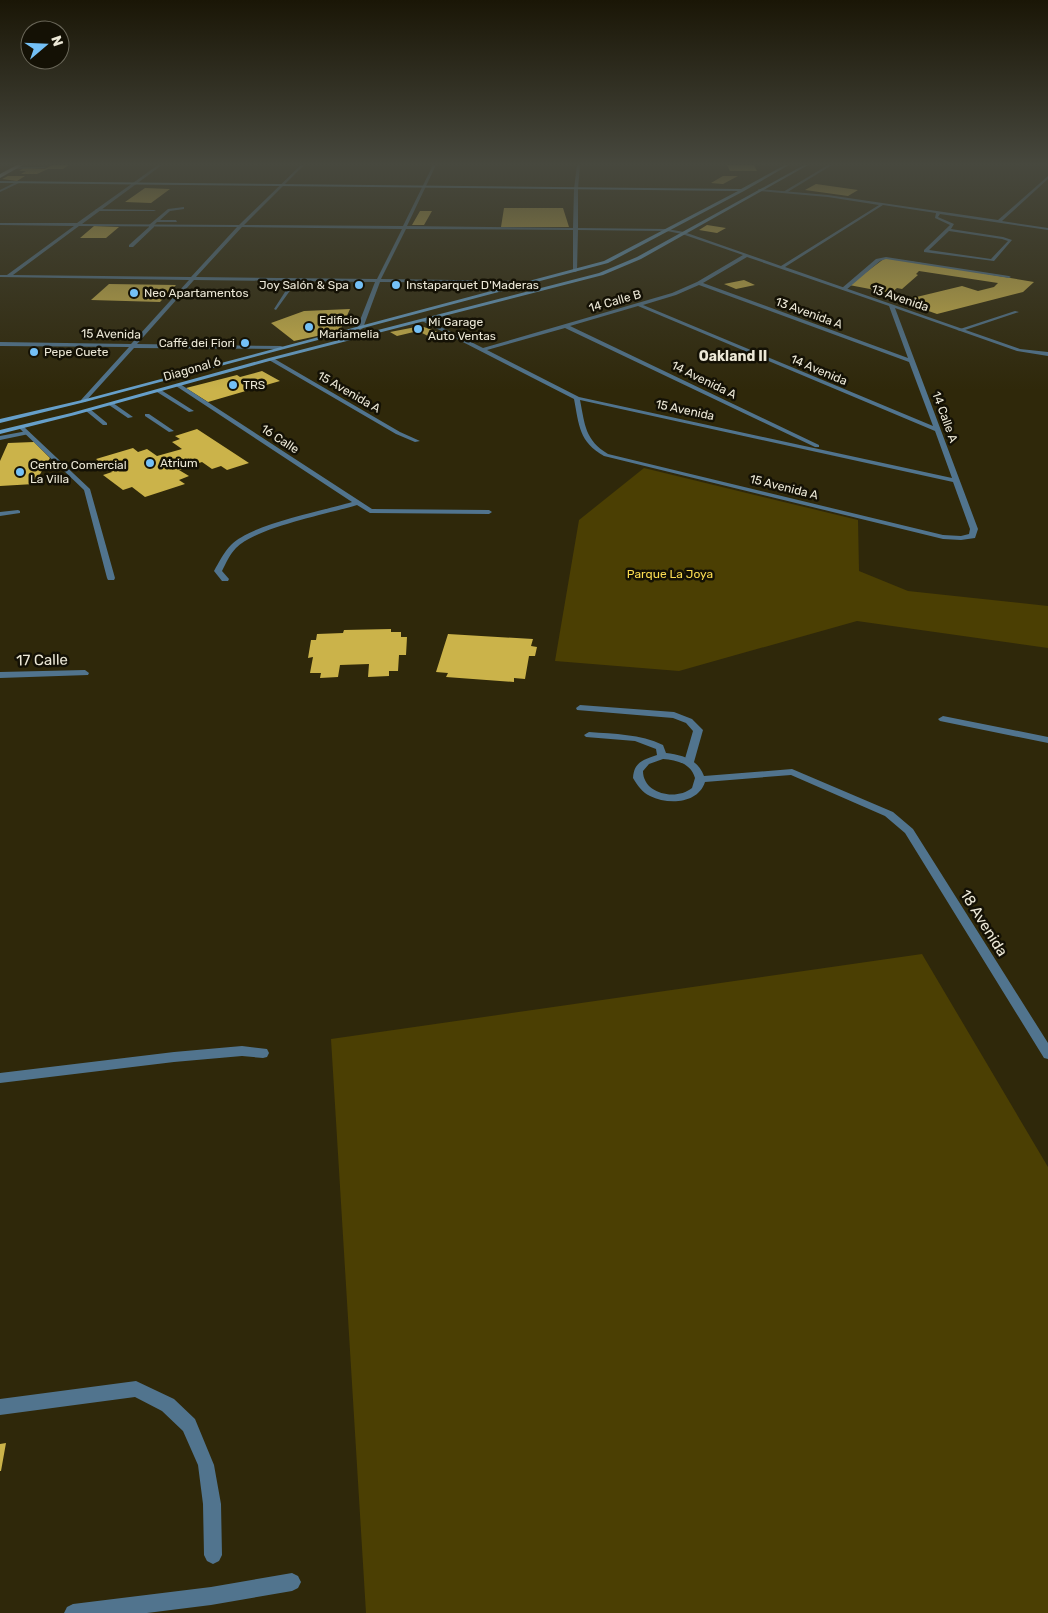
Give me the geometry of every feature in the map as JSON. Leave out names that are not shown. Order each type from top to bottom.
[{"type":"main road","name":"Diagonal 6","points":[[0,420],[83,401],[575,271],[606,262],[647,240]]},
{"type":"main road","name":"Diagonal 6","points":[[0,432],[24,430],[88,410],[271,359],[601,274],[639,258],[670,240]]},
{"type":"street","points":[[0,282],[57,240]]},
{"type":"street","points":[[131,246],[137,240]]},
{"type":"street","points":[[83,401],[227,240]]},
{"type":"street","points":[[360,328],[378,281],[397,240]]},
{"type":"street","points":[[575,271],[576,240]]},
{"type":"street","name":"13 Avenida","points":[[704,240],[1020,350],[1048,354]]},
{"type":"street","points":[[782,267],[825,240]]},
{"type":"street","points":[[937,240],[924,253],[992,260],[1011,241],[1009,240]]},
{"type":"street","name":"14 Calle B","points":[[483,350],[674,294],[699,283],[747,255]]},
{"type":"street","points":[[844,289],[878,260],[886,258],[1009,277]]},
{"type":"street","points":[[0,276],[534,282]]},
{"type":"street","points":[[276,309],[295,280]]},
{"type":"street","name":"13 Avenida A","points":[[699,283],[912,360]]},
{"type":"street","name":"14 Avenida","points":[[638,304],[938,430]]},
{"type":"street","name":"14 Calle A","points":[[891,306],[974,529],[972,536]]},
{"type":"street","points":[[960,330],[1017,312]]},
{"type":"street","name":"15 Avenida","points":[[423,320],[576,398],[956,481]]},
{"type":"street","name":"14 Avenida A","points":[[565,326],[833,454]]},
{"type":"street","name":"15 Avenida","points":[[0,344],[281,348]]},
{"type":"street","points":[[1036,353],[1048,360]]},
{"type":"street","name":"15 Avenida A","points":[[271,359],[398,433],[417,441]]},
{"type":"street","name":"16 Calle","points":[[178,385],[370,511],[489,512]]},
{"type":"street","points":[[159,391],[191,410]]},
{"type":"street","name":"15 Avenida A","points":[[576,398],[586,440],[593,449],[606,455],[943,537],[961,538],[972,536]]},
{"type":"street","points":[[111,404],[130,418]]},
{"type":"street","points":[[88,410],[105,424]]},
{"type":"street","points":[[147,415],[171,431]]},
{"type":"street","points":[[0,438],[24,430],[87,489],[112,578]]},
{"type":"street","points":[[225,579],[218,571],[233,546],[244,538],[266,529],[358,503]]},
{"type":"street","points":[[0,514],[18,512]]},
{"type":"street","name":"17 Calle","points":[[0,674],[85,673]]},
{"type":"street","points":[[580,708],[674,715],[689,721],[698,730],[689,762]]},
{"type":"street","points":[[943,719],[1048,740]]},
{"type":"street","points":[[589,735],[650,741],[660,747],[662,756]]},
{"type":"street","points":[[662,756],[676,757],[689,762],[698,770],[702,779],[698,788],[690,795],[683,797],[661,797],[648,792],[639,784],[636,774],[640,766],[649,759],[662,756]]},
{"type":"street","name":"18 Avenida","points":[[702,779],[792,772],[889,814],[909,831],[1048,1054]]},
{"type":"street","points":[[0,1078],[174,1057],[242,1051],[263,1053]]},
{"type":"street","points":[[0,1407],[136,1389],[168,1405],[189,1425],[206,1464],[212,1504],[213,1555]]},
{"type":"street","points":[[73,1613],[211,1596],[292,1582]]},
{"type":"green space","name":"Parque La Joya","points":[[644,468],[858,520],[859,571],[908,591],[1048,606],[1048,648],[857,621],[679,671],[555,661],[579,520]]},
{"type":"green space","points":[[922,954],[1048,1167],[1048,1613],[366,1613],[331,1039]]},
{"type":"building","points":[[885,258],[1034,282],[1023,292],[937,314],[900,301],[962,286],[978,291],[994,287],[998,283],[919,271],[916,274],[918,275],[902,289],[897,288],[891,293],[849,285]]},
{"type":"building","points":[[744,280],[755,285],[736,289],[724,284]]},
{"type":"building","name":"Neo Apartamentos","points":[[109,284],[176,285],[160,302],[91,300]]},
{"type":"building","name":"Edificio Mariamelia","points":[[350,309],[340,331],[294,341],[271,323],[304,311]]},
{"type":"building","name":"Mi Garage Auto Ventas","points":[[421,326],[441,333],[428,336],[418,331],[397,336],[390,332]]},
{"type":"building","name":"TRS","points":[[262,371],[280,381],[208,402],[186,388],[237,375],[240,377]]},
{"type":"building","name":"Atrium","points":[[197,429],[249,463],[227,470],[221,466],[212,469],[202,462],[179,470],[189,476],[179,480],[185,484],[145,497],[132,487],[123,490],[103,475],[112,472],[96,459],[133,448],[138,452],[147,449],[157,456],[182,449],[172,442],[180,439],[175,436]]},
{"type":"building","name":"Centro Comercial La Villa","points":[[34,442],[50,458],[34,484],[0,486],[0,461],[8,443]]},
{"type":"building","points":[[391,629],[391,632],[401,632],[401,637],[407,637],[406,655],[399,655],[398,671],[389,671],[389,676],[368,677],[369,664],[340,665],[338,677],[320,678],[321,673],[310,673],[313,657],[308,658],[311,640],[316,640],[317,634],[343,633],[344,630]]},
{"type":"building","points":[[448,634],[533,639],[531,646],[537,647],[535,656],[529,656],[525,679],[514,678],[514,682],[446,677],[448,673],[436,672]]},
{"type":"building","points":[[6,1443],[1,1471],[0,1471],[0,1444]]},
{"type":"place","name":"Joy Salón & Spa","points":[[359,285]]},
{"type":"place","name":"Instaparquet D'Maderas","points":[[396,285]]},
{"type":"place","name":"Neo Apartamentos","points":[[134,293]]},
{"type":"place","name":"Edificio Mariamelia","points":[[309,327]]},
{"type":"place","name":"Mi Garage Auto Ventas","points":[[418,329]]},
{"type":"place","name":"Caffé dei Fiori","points":[[245,343]]},
{"type":"place","name":"Pepe Cuete","points":[[34,352]]},
{"type":"place","name":"TRS","points":[[233,385]]},
{"type":"place","name":"Atrium","points":[[150,463]]},
{"type":"place","name":"Centro Comercial La Villa","points":[[20,472]]},
{"type":"district","name":"Oakland II","points":[[733,356]]}]
